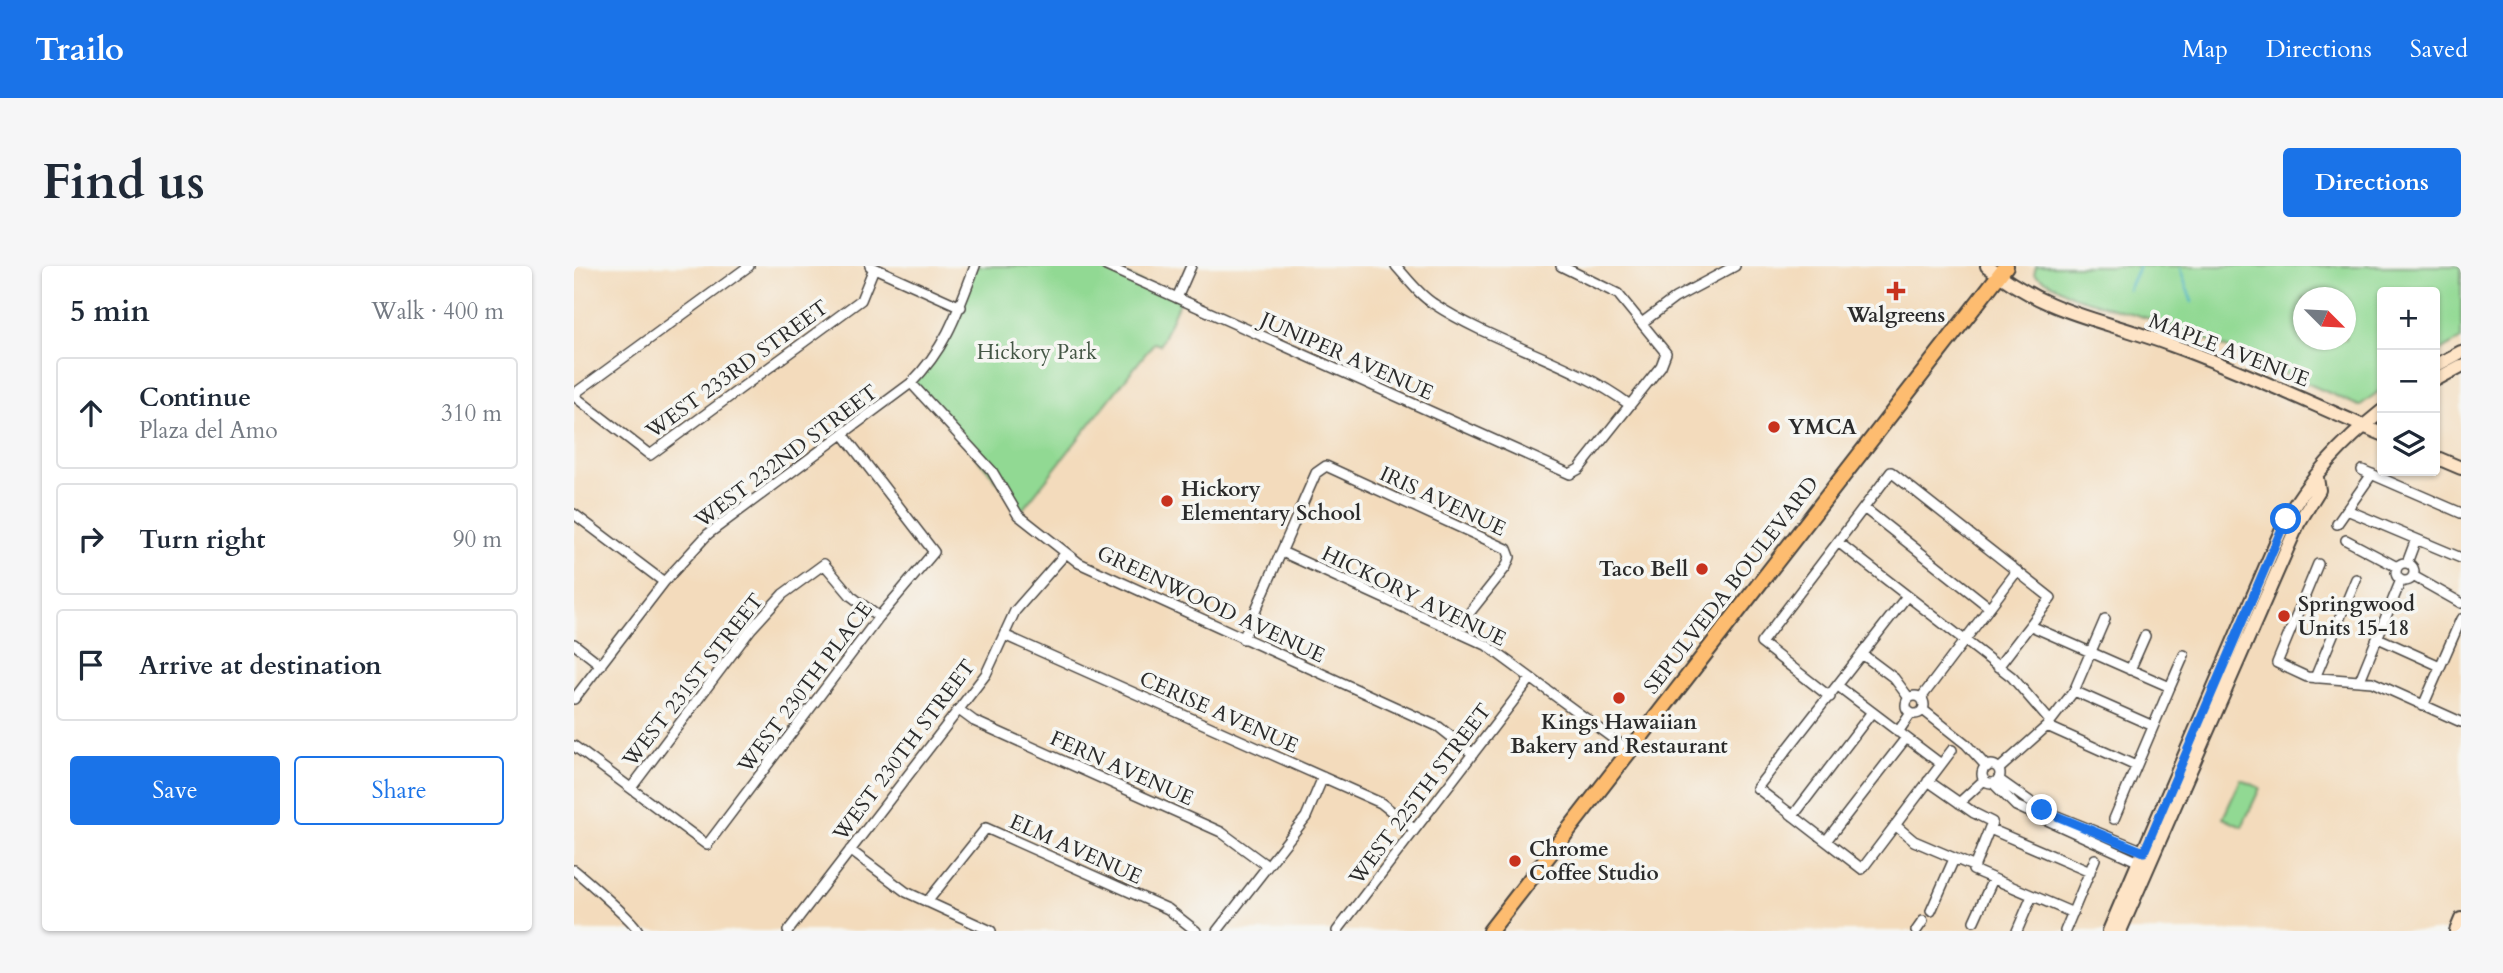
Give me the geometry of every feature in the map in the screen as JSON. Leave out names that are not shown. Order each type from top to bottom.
[{"type":"main road","name":"MAPLE AVENUE","points":[[1997,269],[2063,311],[2169,344],[2377,432]]},
{"type":"main road","name":"SEPULVEDA BOULEVARD","points":[[1490,931],[1997,269]]},
{"type":"main road","points":[[2440,363],[2461,352]]},
{"type":"main road","points":[[2440,377],[2461,366]]},
{"type":"main road","points":[[2120,931],[2147,859],[2307,484],[2317,478],[2346,442],[2380,413]]},
{"type":"main road","points":[[2440,459],[2461,468]]},
{"type":"main road","points":[[2109,931],[2147,859]]},
{"type":"main road","points":[[2456,931],[2461,919]]},
{"type":"street","points":[[574,395],[749,266]]},
{"type":"street","name":"WEST 232ND STREET","points":[[574,699],[664,582],[708,534],[911,383],[938,353],[961,307],[975,266]]},
{"type":"street","name":"JUNIPER AVENUE","points":[[1106,266],[1564,473],[1574,473],[1630,405]]},
{"type":"street","points":[[1177,298],[1191,266]]},
{"type":"street","points":[[1395,266],[1431,303],[1477,328],[1603,387],[1630,405],[1661,366],[1666,354],[1618,294],[1561,266]]},
{"type":"street","points":[[1643,322],[1675,298],[1735,266]]},
{"type":"street","points":[[872,267],[961,307]]},
{"type":"street","name":"WEST 233RD STREET","points":[[574,395],[650,455],[862,300],[872,267]]},
{"type":"street","name":"GREENWOOD AVENUE","points":[[911,383],[992,471],[1013,509],[1066,553],[1093,570],[1439,727],[1473,754]]},
{"type":"street","name":"WEST 230TH PLACE","points":[[631,788],[706,845],[879,617],[934,552],[843,434]]},
{"type":"street","name":"IRIS AVENUE","points":[[1282,552],[1316,473],[1323,467],[1332,468],[1502,545],[1509,553],[1506,567],[1455,631]]},
{"type":"street","points":[[1830,697],[1761,643],[1891,472],[2051,598],[1998,667]]},
{"type":"street","points":[[2337,524],[2367,472],[2461,513]]},
{"type":"street","points":[[1864,508],[1989,607]]},
{"type":"street","points":[[2347,510],[2461,558]]},
{"type":"street","points":[[574,514],[664,582]]},
{"type":"street","points":[[2346,540],[2402,565],[2414,569],[2413,576],[2408,580],[2401,579],[2396,574],[2402,565],[2416,539]]},
{"type":"street","points":[[1838,542],[2012,677],[2049,723],[2136,766]]},
{"type":"street","points":[[1242,639],[1282,552]]},
{"type":"street","name":"HICKORY AVENUE","points":[[1282,552],[1496,651],[1630,751]]},
{"type":"street","name":"WEST 230TH STREET","points":[[793,929],[850,850],[986,674],[1015,611],[1066,553]]},
{"type":"street","name":"WEST 231ST STREET","points":[[631,788],[751,629],[783,594],[824,564],[851,596],[879,617]]},
{"type":"street","points":[[2318,565],[2277,663],[2307,677],[2372,682],[2461,722]]},
{"type":"street","points":[[1920,698],[2017,571]]},
{"type":"street","points":[[2413,576],[2461,603]]},
{"type":"street","points":[[2315,678],[2356,579]]},
{"type":"street","points":[[2360,680],[2401,579]]},
{"type":"street","points":[[1907,596],[1757,788],[1862,869],[1952,750]]},
{"type":"street","points":[[1959,803],[1993,778],[2049,723],[2074,691],[2105,619]]},
{"type":"street","points":[[2423,706],[2461,619]]},
{"type":"street","points":[[2031,626],[2170,687]]},
{"type":"street","name":"CERISE AVENUE","points":[[1004,635],[1381,803],[1414,830]]},
{"type":"street","points":[[2130,670],[2145,636]]},
{"type":"street","points":[[2378,638],[2440,666]]},
{"type":"street","points":[[574,644],[601,665]]},
{"type":"street","points":[[1862,654],[1894,678],[1909,698]]},
{"type":"street","points":[[2114,819],[2184,655]]},
{"type":"street","name":"WEST 225TH STREET","points":[[1337,931],[1531,678]]},
{"type":"street","points":[[1838,686],[1941,764]]},
{"type":"street","points":[[2074,691],[2153,726]]},
{"type":"street","points":[[1909,698],[1920,698]]},
{"type":"street","points":[[1909,698],[1906,707],[1911,713],[1917,714],[1923,710],[1924,703],[1920,698]]},
{"type":"street","name":"FERN AVENUE","points":[[959,710],[974,721],[1221,832],[1266,865]]},
{"type":"street","points":[[1923,710],[1966,744],[1987,767],[1982,773],[1993,778],[2016,806],[2147,859]]},
{"type":"street","points":[[1793,816],[1872,712]]},
{"type":"street","points":[[1826,841],[1902,735],[1911,713]]},
{"type":"street","points":[[574,746],[631,788]]},
{"type":"street","points":[[1217,931],[1306,817],[1323,777]]},
{"type":"street","points":[[1928,781],[1959,803],[1993,821],[1973,870],[2073,913]]},
{"type":"street","points":[[1895,825],[1914,841],[1975,867]]},
{"type":"street","name":"ELM AVENUE","points":[[928,902],[986,828],[1168,909],[1196,931]]},
{"type":"street","points":[[1990,829],[2090,872]]},
{"type":"street","points":[[850,850],[906,892],[990,931]]},
{"type":"street","points":[[1931,911],[1954,859]]},
{"type":"street","points":[[2065,931],[2095,859]]},
{"type":"street","points":[[574,870],[638,930]]},
{"type":"street","points":[[1974,921],[1993,879]]},
{"type":"street","points":[[2017,931],[2032,895]]},
{"type":"street","points":[[1916,931],[1923,921]]},
{"type":"green space","name":"Hickory Park","points":[[976,266],[1105,266],[1180,300],[1160,345],[1154,343],[1019,514],[1003,488],[913,383],[928,368]]},
{"type":"green space","points":[[2036,266],[2461,266],[2461,339],[2440,351],[2440,287],[2377,287],[2377,393],[2359,406],[2210,341],[2157,321],[2073,296],[2034,274]]},
{"type":"green space","points":[[2241,779],[2260,788],[2242,827],[2223,818]]},
{"type":"waterway","points":[[2128,290],[2139,266]]},
{"type":"waterway","points":[[2180,269],[2192,302]]},
{"type":"place","name":"Walgreens","points":[[1896,291]]},
{"type":"place","name":"YMCA","points":[[1774,427]]},
{"type":"place","name":"Hickory Elementary School","points":[[1167,501]]},
{"type":"place","name":"Taco Bell","points":[[1702,569]]},
{"type":"place","name":"Springwood Units 15-18","points":[[2284,616]]},
{"type":"place","name":"Kings Hawaiian Bakery and Restaurant","points":[[1619,698]]},
{"type":"place","name":"Chrome Coffee Studio","points":[[1515,861]]},
{"type":"route","points":[[2042,810],[2144,852],[2286,519]]}]
